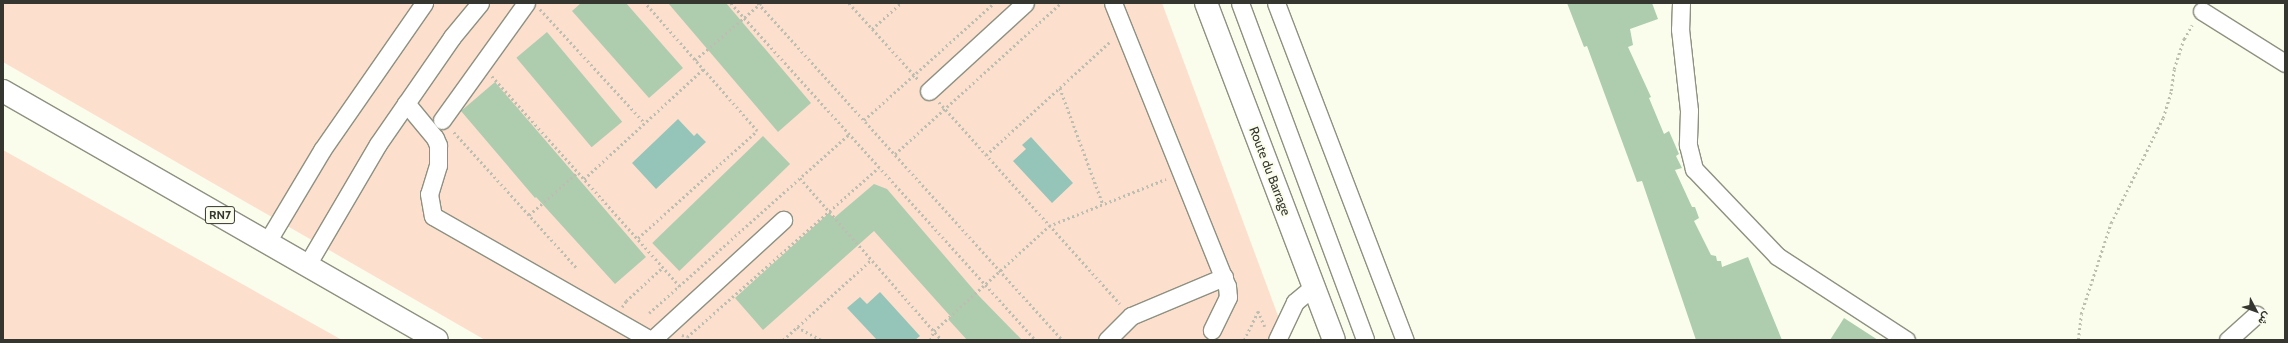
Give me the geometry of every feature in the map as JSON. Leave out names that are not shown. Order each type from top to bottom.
[{"type":"main road","name":"Route du Barrage","points":[[1206,3],[1334,340]]},
{"type":"main road","name":"RN7","points":[[3,91],[437,340]]},
{"type":"street","points":[[267,242],[322,150],[424,3]]},
{"type":"street","points":[[307,265],[378,144],[452,37],[480,3]]},
{"type":"street","points":[[442,120],[526,3]]},
{"type":"street","points":[[929,91],[1025,3]]},
{"type":"street","points":[[1113,3],[1224,277],[1228,297],[1212,330]]},
{"type":"street","points":[[1240,3],[1365,340]]},
{"type":"street","points":[[1276,3],[1405,340]]},
{"type":"street","points":[[1681,3],[1680,29],[1689,111],[1688,145],[1694,169],[1777,256],[1906,340]]},
{"type":"street","points":[[2200,10],[2285,64]]},
{"type":"street","points":[[406,103],[435,138],[438,145],[438,165],[429,194],[433,216],[651,340],[666,328],[782,220]]},
{"type":"street","points":[[1107,340],[1131,316],[1224,277]]},
{"type":"street","points":[[1272,336],[1295,302],[1314,286]]},
{"type":"street","points":[[2228,340],[2256,315]]},
{"type":"path","points":[[534,3],[645,123]]},
{"type":"path","points":[[638,238],[757,130],[645,3]]},
{"type":"path","points":[[731,3],[1035,340]]},
{"type":"path","points":[[849,3],[1131,316]]},
{"type":"path","points":[[872,29],[901,3]]},
{"type":"path","points":[[864,120],[994,3]]},
{"type":"path","points":[[894,154],[1061,3]]},
{"type":"path","points":[[695,60],[759,4],[1061,339]]},
{"type":"path","points":[[2078,340],[2081,314],[2111,223],[2163,118],[2171,92],[2174,69],[2184,39],[2200,10]]},
{"type":"path","points":[[986,155],[1124,29]]},
{"type":"path","points":[[481,64],[680,286]]},
{"type":"path","points":[[584,178],[703,69]]},
{"type":"path","points":[[1060,88],[1103,204]]},
{"type":"path","points":[[442,120],[577,268]]},
{"type":"path","points":[[649,313],[849,134]]},
{"type":"path","points":[[666,328],[687,337],[879,167]]},
{"type":"path","points":[[529,215],[578,172]]},
{"type":"path","points":[[930,340],[934,331],[1049,226],[1181,173]]},
{"type":"path","points":[[800,178],[942,340]]},
{"type":"path","points":[[783,340],[872,260]]},
{"type":"path","points":[[615,320],[626,301],[663,267]]},
{"type":"path","points":[[1244,340],[1258,311],[1272,336]]},
{"type":"path","points":[[797,327],[821,340]]},
{"type":"shaded area","points":[[3,3],[1162,3],[1287,340],[485,340],[3,62]]},
{"type":"shaded area","points":[[3,150],[342,340],[3,340]]},
{"type":"water","points":[[678,119],[694,136],[697,133],[706,142],[656,189],[632,163]]},
{"type":"water","points":[[1031,137],[1073,183],[1052,203],[1013,161],[1026,149],[1022,145]]},
{"type":"water","points":[[880,292],[920,336],[915,340],[877,340],[847,308],[860,297],[867,304]]},
{"type":"building","points":[[581,3],[626,3],[683,68],[649,98],[572,11]]},
{"type":"building","points":[[668,3],[726,3],[811,103],[778,132]]},
{"type":"building","points":[[1567,3],[1652,3],[1658,19],[1630,29],[1633,45],[1628,47],[1651,97],[1649,98],[1664,134],[1669,131],[1679,154],[1676,156],[1682,168],[1675,170],[1692,207],[1695,207],[1699,218],[1694,221],[1711,255],[1716,256],[1717,261],[1721,261],[1722,267],[1748,257],[1782,340],[1696,340],[1642,181],[1637,182],[1587,46],[1584,47]]},
{"type":"building","points":[[547,32],[622,122],[592,147],[516,58]]},
{"type":"building","points":[[495,82],[646,257],[615,284],[536,197],[535,198],[461,111]]},
{"type":"building","points":[[763,136],[790,164],[679,271],[652,243]]},
{"type":"building","points":[[874,184],[887,189],[979,296],[1022,340],[967,340],[948,319],[951,317],[874,231],[763,330],[735,298],[829,213],[834,218]]},
{"type":"building","points":[[1844,318],[1878,340],[1830,340]]}]
